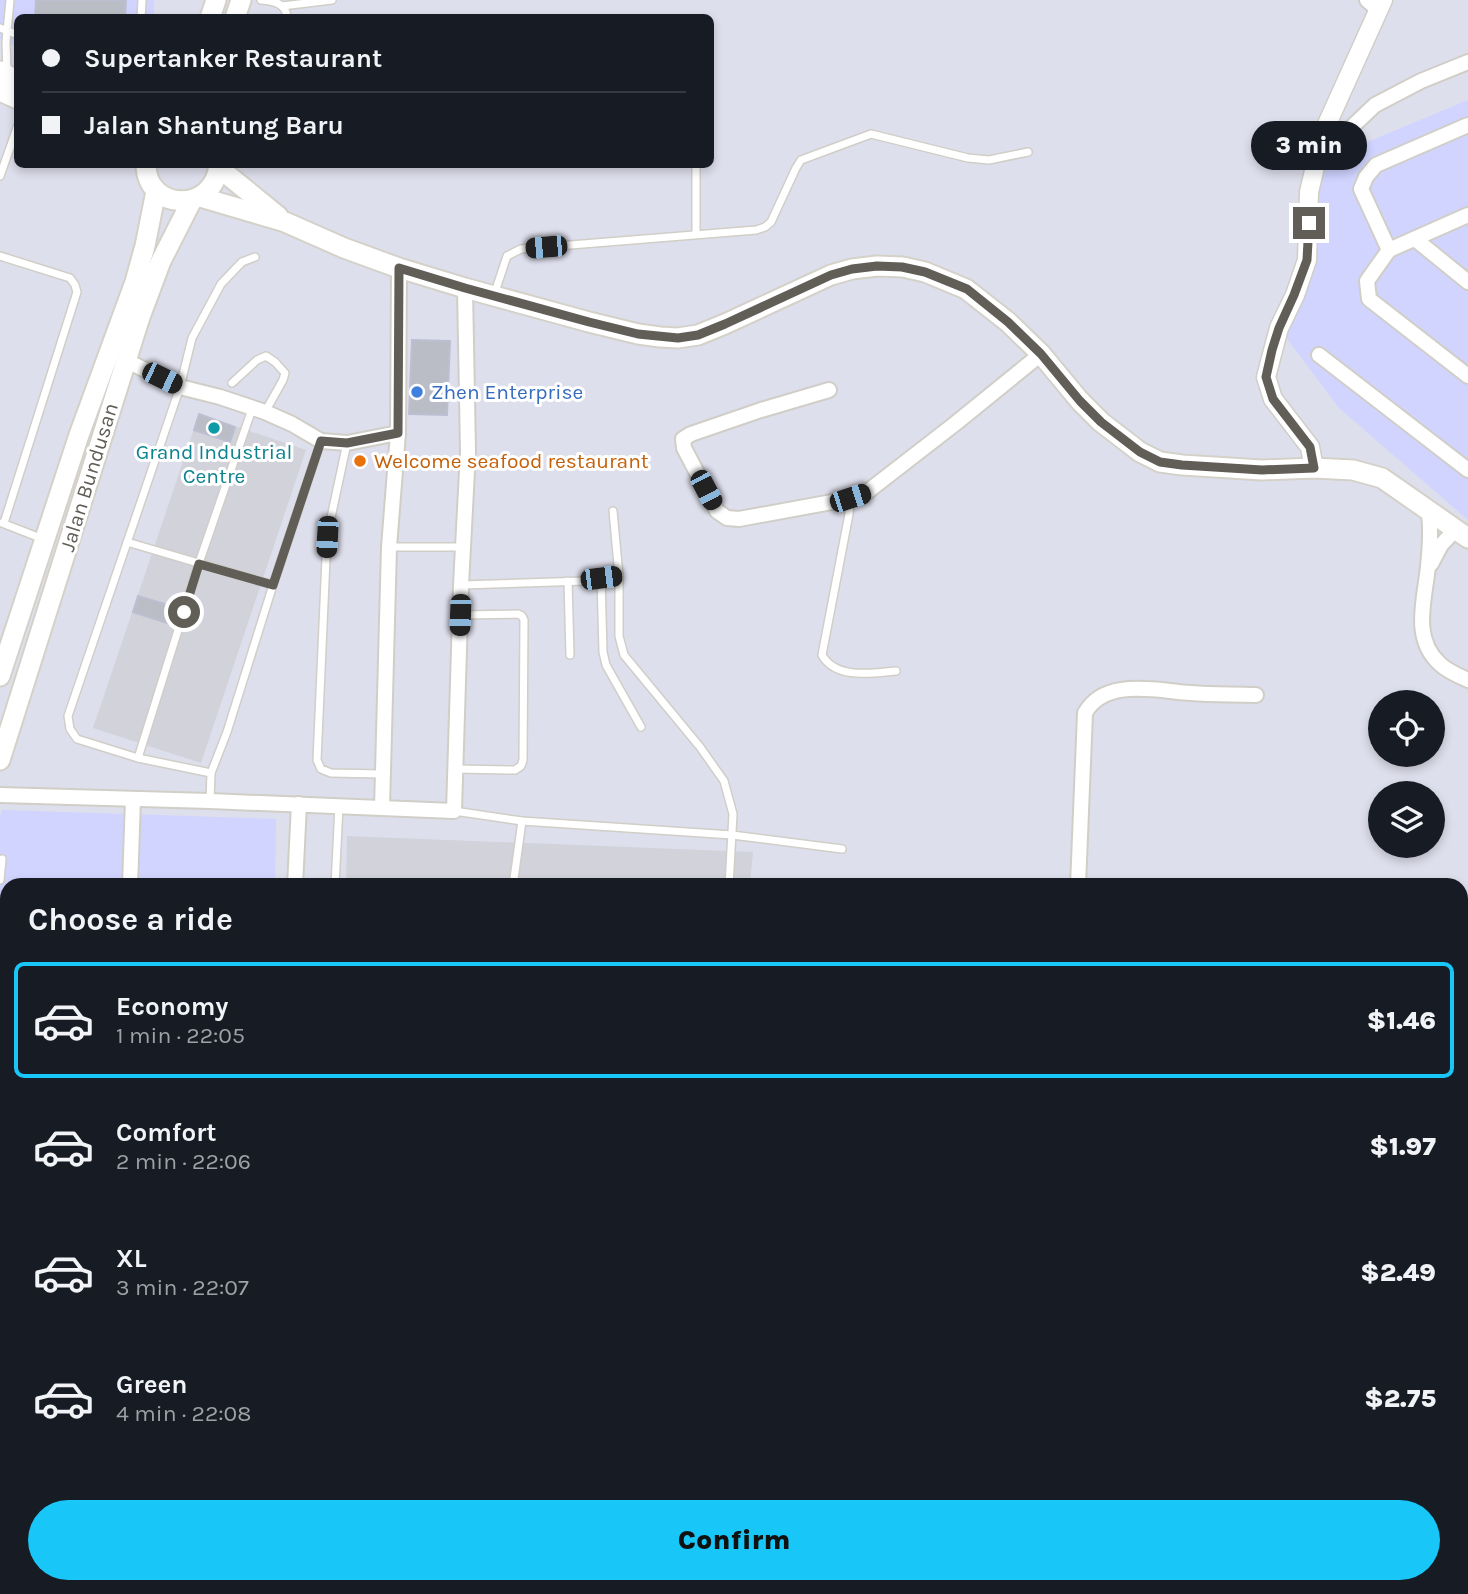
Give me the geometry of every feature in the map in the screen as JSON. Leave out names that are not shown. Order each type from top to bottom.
[{"type":"main road","points":[[143,168],[149,181],[163,197],[182,202],[196,198],[285,222],[399,268],[638,334],[678,338],[698,335],[831,275],[852,269],[902,267],[925,272],[967,289],[1008,322],[1041,354],[1101,422],[1140,452],[1160,462],[1262,470],[1353,470],[1382,478],[1462,534]]},
{"type":"main road","name":"Jalan Bundusan","points":[[0,760],[125,360],[161,261],[196,198],[210,189],[219,168]]},
{"type":"main road","points":[[221,168],[285,222]]},
{"type":"main road","name":"Jalan Bundusan","points":[[0,676],[79,435],[135,282],[156,191]]},
{"type":"street","points":[[1314,468],[1310,447],[1273,399],[1266,377],[1279,328],[1307,260],[1309,192],[1323,133],[1376,3]]},
{"type":"street","points":[[1319,150],[1336,142],[1375,106],[1421,81],[1468,62]]},
{"type":"street","points":[[1389,250],[1361,189],[1366,177],[1376,165],[1468,125]]},
{"type":"street","points":[[1467,219],[1389,250],[1367,281],[1369,299],[1468,376]]},
{"type":"street","points":[[1415,239],[1468,282]]},
{"type":"street","points":[[382,808],[389,547],[398,433],[399,268]]},
{"type":"street","points":[[0,795],[454,811],[462,547],[468,452],[465,288]]},
{"type":"street","points":[[829,390],[761,410],[683,439],[684,447],[717,511],[727,518],[739,519],[843,500],[867,492],[1041,354]]},
{"type":"street","points":[[1320,355],[1468,470]]},
{"type":"street","points":[[125,360],[180,387],[220,397],[292,424],[321,441],[347,443],[398,433]]},
{"type":"street","points":[[1429,512],[1431,526],[1422,632],[1428,650],[1440,665],[1468,680]]},
{"type":"street","points":[[1428,568],[1441,545],[1462,534]]},
{"type":"street","points":[[1078,878],[1085,713],[1089,706],[1116,691],[1136,689],[1256,695]]},
{"type":"street","points":[[130,878],[133,799]]},
{"type":"street","points":[[295,878],[299,804]]},
{"type":"lane","points":[[9,85],[3,43],[10,0]]},
{"type":"lane","points":[[261,0],[274,1],[282,6],[287,14]]},
{"type":"lane","points":[[282,6],[332,0]]},
{"type":"lane","points":[[493,296],[507,256],[521,249],[756,230],[765,227],[771,222],[802,160],[871,134],[968,158],[989,160],[1028,152]]},
{"type":"lane","points":[[0,176],[14,136]]},
{"type":"lane","points":[[696,168],[696,234]]},
{"type":"lane","points":[[0,256],[70,278],[78,292],[2,523],[44,540]]},
{"type":"lane","points":[[211,773],[138,758],[76,738],[70,729],[68,716],[180,387],[192,338],[221,284],[242,262],[255,257]]},
{"type":"lane","points":[[138,758],[199,564],[258,410],[285,373],[266,356],[257,360],[232,383]]},
{"type":"lane","points":[[210,801],[211,773],[228,732],[321,441]]},
{"type":"lane","points":[[347,443],[327,537],[317,760],[321,769],[331,773],[382,774]]},
{"type":"lane","points":[[850,498],[822,655],[830,666],[839,670],[867,674],[896,671]]},
{"type":"lane","points":[[613,511],[619,576],[619,636],[624,655],[700,747],[724,781],[733,814],[729,878]]},
{"type":"lane","points":[[127,542],[273,585]]},
{"type":"lane","points":[[389,547],[462,547]]},
{"type":"lane","points":[[461,585],[619,576]]},
{"type":"lane","points":[[601,578],[603,652],[606,665],[642,727]]},
{"type":"lane","points":[[568,581],[570,654]]},
{"type":"lane","points":[[455,769],[515,769],[521,766],[523,761],[524,620],[518,614],[460,615]]},
{"type":"lane","points":[[335,878],[339,806]]},
{"type":"lane","points":[[454,811],[522,821],[732,835],[842,849]]},
{"type":"lane","points":[[514,878],[522,821]]},
{"type":"lane","points":[[0,878],[2,859]]},
{"type":"shaded area","points":[[0,0],[154,0],[154,14],[14,14],[14,46],[0,39]]},
{"type":"shaded area","points":[[1468,100],[1468,520],[1339,408],[1279,328],[1307,260],[1317,163]]},
{"type":"shaded area","name":"Grand Industrial Centre","points":[[199,414],[306,450],[201,763],[93,728]]},
{"type":"shaded area","points":[[2,810],[276,819],[275,878],[0,878]]},
{"type":"shaded area","points":[[347,836],[753,852],[751,878],[346,878]]},
{"type":"building","points":[[36,0],[126,0],[125,14],[35,14]]},
{"type":"building","points":[[412,340],[450,341],[447,415],[409,414]]},
{"type":"building","name":"Grand Industrial Centre","points":[[199,414],[235,427],[230,442],[194,430]]},
{"type":"building","points":[[138,596],[178,608],[173,625],[133,612]]},
{"type":"place","name":"Zhen Enterprise","points":[[417,392]]},
{"type":"place","name":"Grand Industrial Centre","points":[[214,428]]},
{"type":"place","name":"Welcome seafood restaurant","points":[[360,461]]},
{"type":"route","points":[[184,612],[199,564],[273,585],[321,441],[347,443],[398,433],[399,268],[589,322],[638,334],[678,338],[698,335],[831,275],[852,269],[902,267],[925,272],[967,289],[1008,322],[1041,354],[1101,422],[1140,452],[1160,462],[1182,465],[1262,470],[1314,468],[1310,447],[1273,399],[1266,377],[1279,328],[1307,260],[1309,223]]}]
